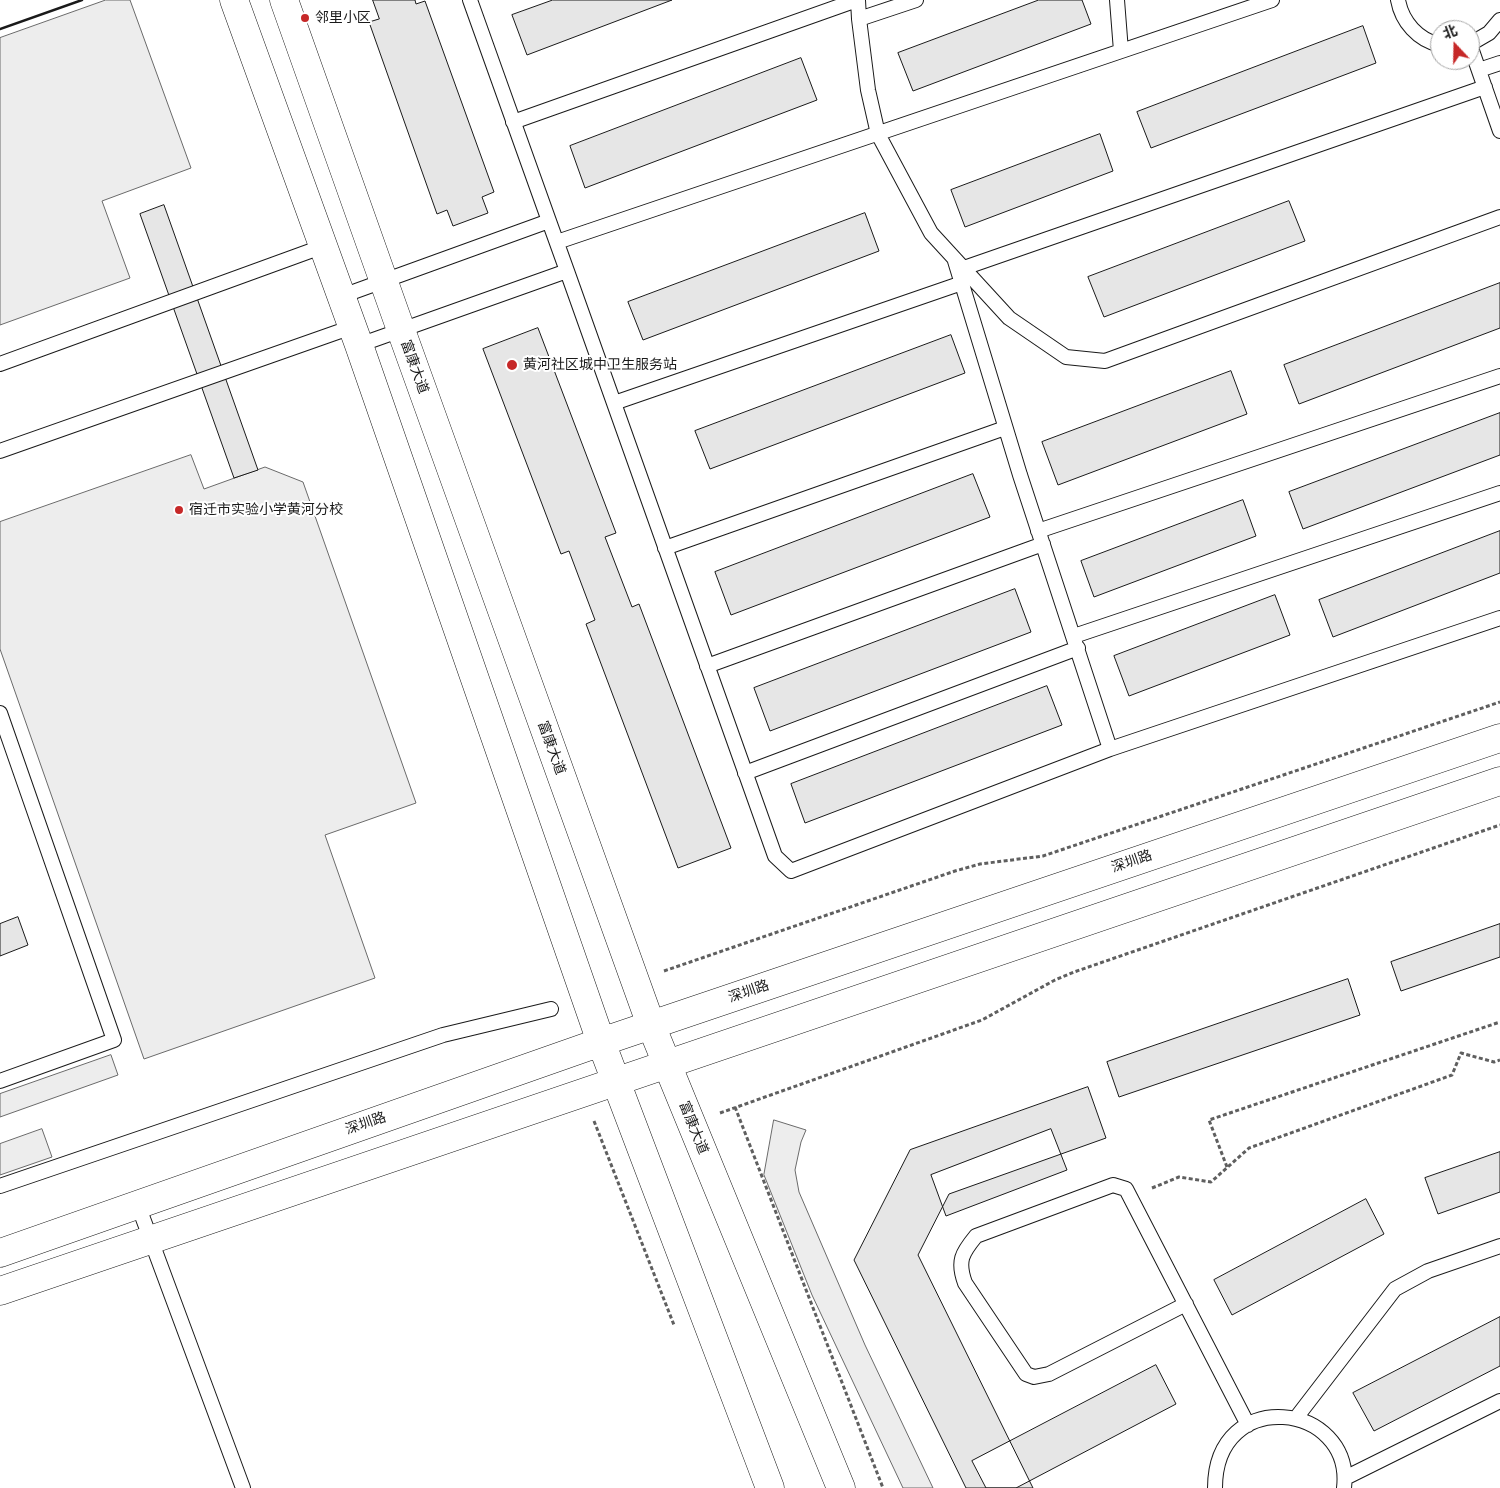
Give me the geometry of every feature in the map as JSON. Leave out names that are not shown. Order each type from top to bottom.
[{"type":"street","points":[[234,0],[342,296],[601,1042],[770,1488]]},
{"type":"street","name":"富康大道","points":[[284,0],[400,330],[651,1025],[841,1488]]},
{"type":"street","name":"深圳路","points":[[0,1253],[601,1042],[1500,738]]},
{"type":"street","points":[[0,1291],[1500,781]]},
{"type":"lane","points":[[470,0],[775,856],[792,871],[1110,750],[1500,618]]},
{"type":"lane","points":[[513,122],[858,0],[868,90],[878,134],[931,233],[959,270],[1009,318],[1066,358],[1105,361],[1500,217]]},
{"type":"lane","points":[[859,19],[916,0]]},
{"type":"lane","points":[[1117,0],[1121,51]]},
{"type":"lane","points":[[557,242],[1272,0]]},
{"type":"lane","points":[[1398,0],[1399,10],[1408,25],[1421,38],[1430,41]]},
{"type":"lane","points":[[1480,39],[1489,33],[1500,20]]},
{"type":"lane","points":[[1480,70],[1500,63]]},
{"type":"lane","points":[[1479,70],[1500,132]]},
{"type":"lane","points":[[614,402],[959,270],[1484,87]]},
{"type":"lane","points":[[342,296],[549,221]]},
{"type":"lane","points":[[0,364],[324,246]]},
{"type":"lane","points":[[959,270],[1005,428],[1110,750]]},
{"type":"lane","points":[[0,451],[356,336],[400,330],[567,271]]},
{"type":"lane","points":[[707,666],[1041,537],[1500,376]]},
{"type":"lane","points":[[665,548],[1005,428]]},
{"type":"lane","points":[[745,773],[1076,642],[1500,493]]},
{"type":"lane","points":[[0,713],[114,1040],[0,1081]]},
{"type":"lane","points":[[0,1186],[443,1035],[552,1009]]},
{"type":"lane","points":[[1186,1304],[1049,1374],[1034,1377],[1026,1374],[965,1282],[960,1268],[964,1250],[976,1236],[1113,1185],[1126,1189],[1186,1304],[1248,1425]]},
{"type":"lane","points":[[138,1204],[243,1488]]},
{"type":"lane","points":[[1296,1418],[1395,1289],[1428,1271],[1500,1246]]},
{"type":"lane","points":[[1215,1488],[1215,1470],[1222,1449],[1237,1432],[1254,1421],[1274,1416],[1296,1418],[1315,1426],[1330,1440],[1341,1458],[1344,1483],[1500,1401]]},
{"type":"path","points":[[635,981],[955,871],[980,864],[1043,856],[1500,702]]},
{"type":"path","points":[[691,1123],[982,1020],[1055,980],[1074,972],[1500,825]]},
{"type":"path","points":[[1227,1167],[1209,1120],[1500,1022]]},
{"type":"path","points":[[1130,1196],[1180,1177],[1211,1182],[1249,1148],[1452,1076],[1461,1053],[1494,1062],[1500,1060]]},
{"type":"path","points":[[735,1108],[883,1488]]},
{"type":"path","points":[[607,1154],[639,1142]]},
{"type":"shaded area","points":[[106,0],[130,0],[191,168],[102,201],[130,278],[0,325],[0,38]]},
{"type":"shaded area","points":[[191,455],[204,489],[265,467],[303,482],[416,803],[325,835],[375,978],[144,1059],[0,649],[0,522]]},
{"type":"shaded area","points":[[111,1055],[118,1075],[0,1117],[0,1094]]},
{"type":"shaded area","points":[[774,1120],[806,1130],[801,1142],[795,1170],[799,1192],[865,1345],[933,1488],[903,1488],[812,1295],[764,1175]]},
{"type":"shaded area","points":[[42,1129],[52,1157],[0,1175],[0,1144]]},
{"type":"building","points":[[373,0],[415,0],[416,4],[425,1],[494,192],[482,197],[488,213],[453,226],[447,210],[437,214],[369,22],[379,19]]},
{"type":"building","points":[[553,0],[672,0],[527,55],[512,15]]},
{"type":"building","points":[[1039,0],[1082,0],[1091,24],[913,91],[898,53]]},
{"type":"building","points":[[1363,26],[1376,63],[1151,148],[1137,112]]},
{"type":"building","points":[[801,58],[817,100],[585,188],[570,146]]},
{"type":"building","points":[[1100,134],[1113,171],[965,227],[951,190]]},
{"type":"building","points":[[1289,201],[1305,241],[1104,317],[1088,277]]},
{"type":"building","points":[[164,205],[258,470],[234,478],[140,214]]},
{"type":"building","points":[[865,213],[879,251],[643,340],[628,302]]},
{"type":"building","points":[[1500,283],[1500,328],[1299,404],[1284,365]]},
{"type":"building","points":[[538,328],[616,533],[605,537],[632,607],[639,604],[731,848],[678,868],[586,624],[595,620],[569,551],[561,554],[483,349]]},
{"type":"building","points":[[951,335],[965,373],[710,469],[695,431]]},
{"type":"building","points":[[1231,371],[1247,414],[1058,485],[1042,442]]},
{"type":"building","points":[[1500,413],[1500,455],[1303,529],[1289,492]]},
{"type":"building","points":[[973,474],[990,517],[731,615],[715,572]]},
{"type":"building","points":[[1243,500],[1256,536],[1094,597],[1081,561]]},
{"type":"building","points":[[1500,531],[1500,573],[1333,637],[1319,600]]},
{"type":"building","points":[[1015,589],[1031,632],[770,731],[754,688]]},
{"type":"building","points":[[1275,595],[1290,635],[1129,696],[1114,656]]},
{"type":"building","points":[[1047,686],[1062,725],[805,823],[791,784]]},
{"type":"building","points":[[18,917],[28,945],[0,956],[0,924]]},
{"type":"building","points":[[1500,924],[1500,957],[1401,991],[1391,962]]},
{"type":"building","points":[[1348,979],[1360,1015],[1119,1097],[1107,1062]]},
{"type":"building","points":[[1088,1087],[1106,1138],[949,1194],[918,1255],[1033,1488],[966,1488],[854,1260],[910,1150]]},
{"type":"building","points":[[1051,1129],[1067,1170],[946,1216],[931,1175]]},
{"type":"building","points":[[1500,1152],[1500,1192],[1438,1214],[1425,1178]]},
{"type":"building","points":[[1366,1199],[1384,1234],[1232,1315],[1214,1280]]},
{"type":"building","points":[[1500,1317],[1500,1366],[1374,1431],[1353,1393]]},
{"type":"building","points":[[1156,1365],[1176,1404],[1016,1488],[986,1488],[972,1461]]},
{"type":"wall","points":[[0,29],[82,0]]},
{"type":"place","name":"邻里小区","points":[[305,18]]},
{"type":"place","name":"黄河社区城中卫生服务站","points":[[512,365]]},
{"type":"place","name":"宿迁市实验小学黄河分校","points":[[179,510]]}]
